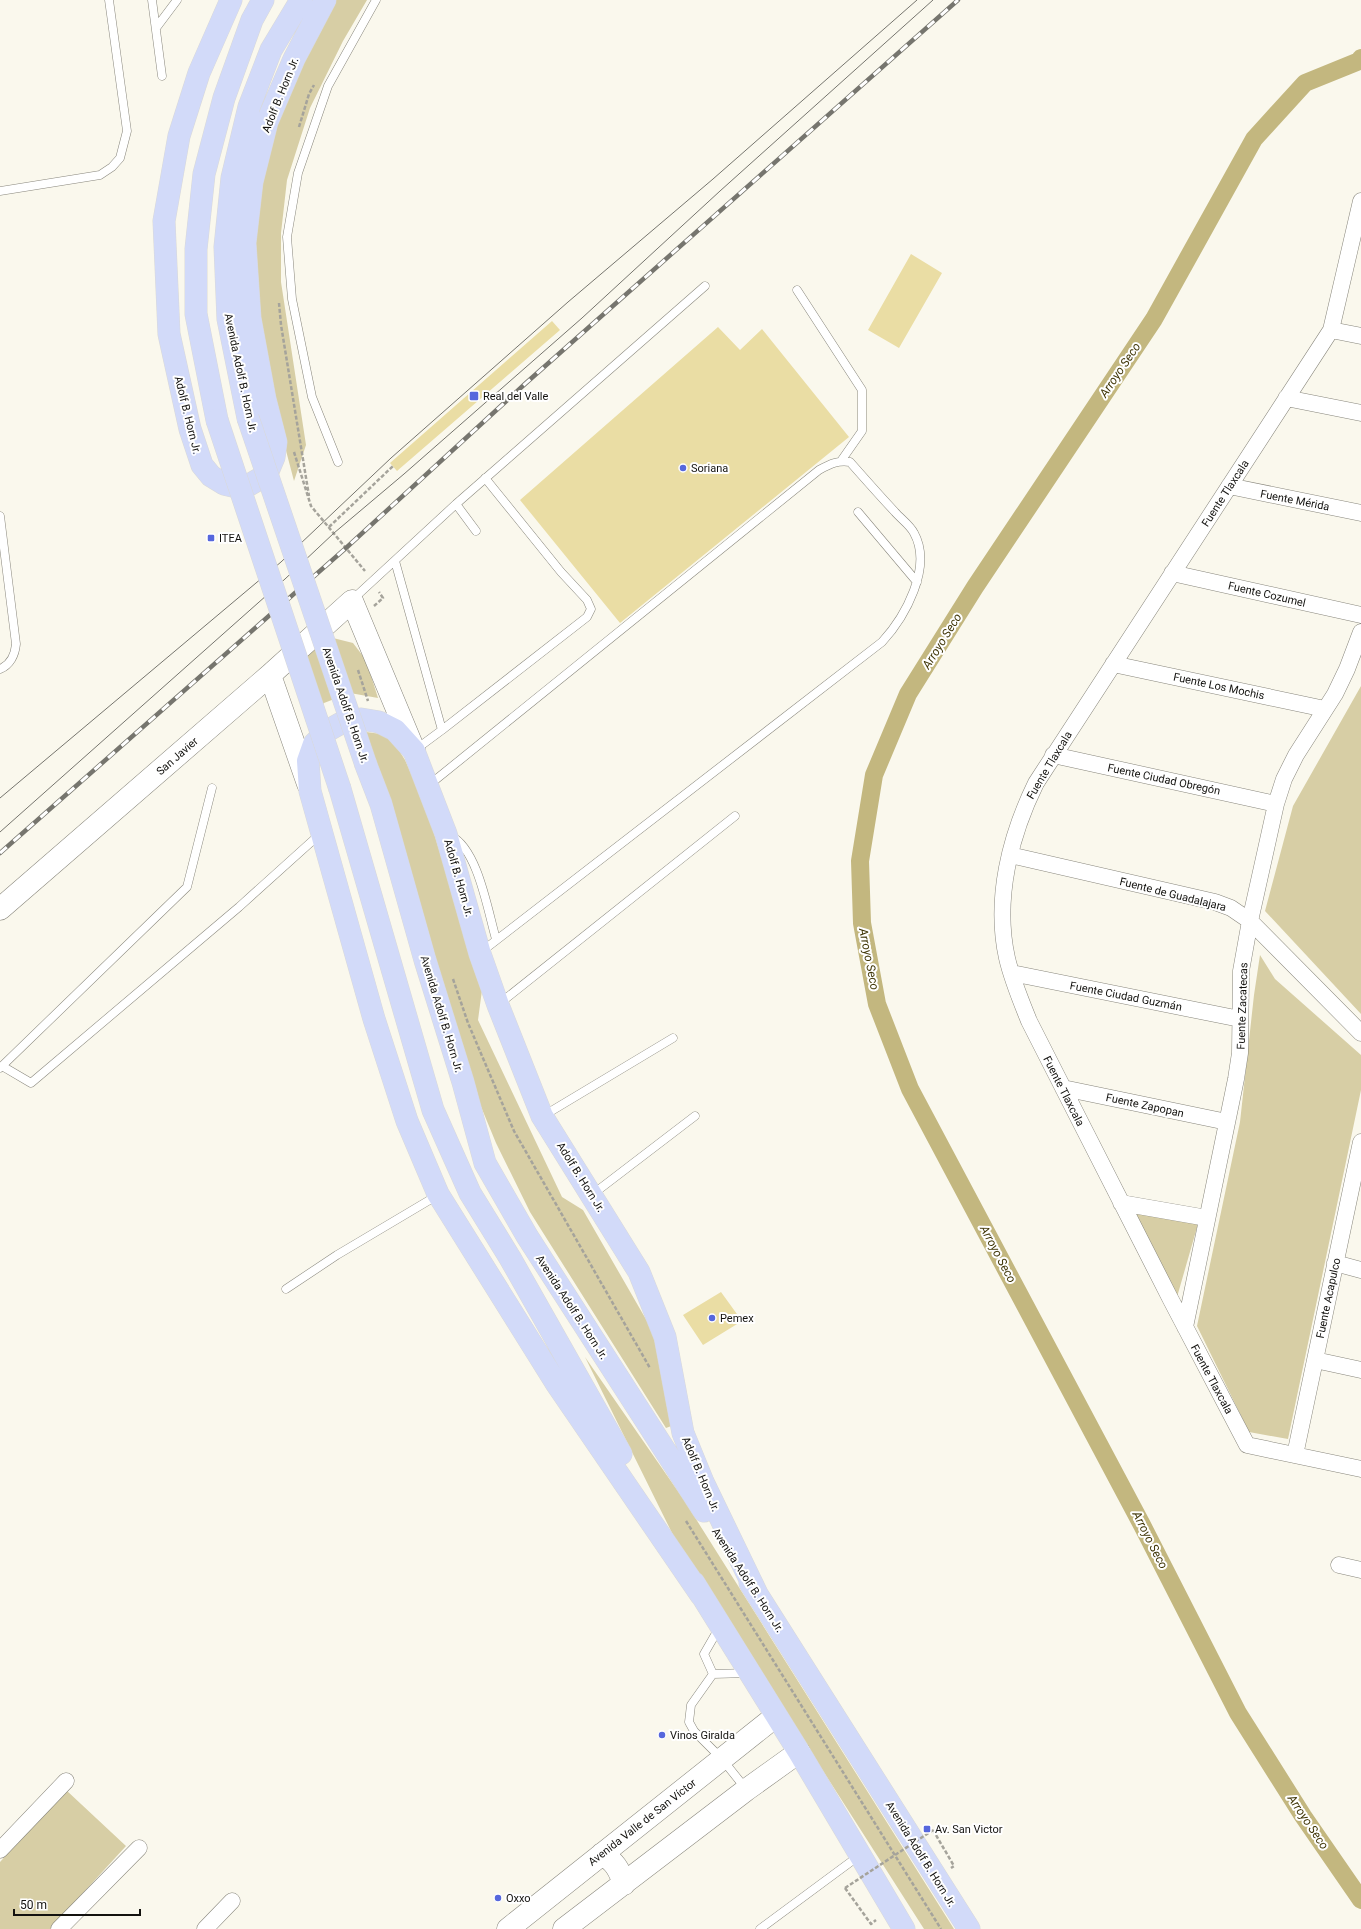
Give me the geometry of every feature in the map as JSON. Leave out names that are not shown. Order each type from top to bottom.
[{"type":"main road","name":"Adolf B. Horn Jr.","points":[[231,0],[199,73],[179,136],[164,220],[169,334],[190,428],[202,465],[211,476],[224,484],[237,487],[249,484],[261,478],[269,469],[274,457],[276,442],[265,399],[250,318],[245,243],[252,182],[266,122],[294,59],[325,0]]},
{"type":"main road","points":[[263,0],[252,20],[224,98],[204,174],[196,248],[196,314],[217,420],[340,789],[433,1110],[470,1193],[510,1258],[701,1595],[861,1855],[898,1923]]},
{"type":"main road","name":"Avenida Adolf B. Horn Jr.","points":[[300,0],[271,50],[249,107],[232,178],[225,247],[228,319],[248,418],[366,765],[381,804],[425,960],[463,1082],[485,1163],[527,1236],[969,1929]]},
{"type":"main road","name":"Adolf B. Horn Jr.","points":[[701,1595],[556,1383],[438,1194],[407,1121],[374,1019],[310,791],[308,761],[314,744],[327,731],[343,722],[361,719],[379,722],[395,730],[414,751],[446,834],[480,954],[498,1005],[542,1116],[592,1194],[639,1272],[665,1337],[683,1434],[702,1482],[758,1596]]},
{"type":"street","name":"Fuente Tlaxcala","points":[[1294,1455],[1247,1445],[1185,1327],[1029,1022],[1019,998],[1007,958],[1003,928],[1004,898],[1012,843],[1028,800],[1053,755],[1331,330],[1361,201]]},
{"type":"street","points":[[1331,330],[1361,336]]},
{"type":"street","points":[[1286,398],[1361,413]]},
{"type":"street","name":"Fuente Mérida","points":[[1229,486],[1361,513]]},
{"type":"street","name":"Fuente Cozumel","points":[[1172,573],[1361,615]]},
{"type":"street","name":"San Javier","points":[[0,909],[270,675],[352,601]]},
{"type":"street","name":"Adolf B. Horn Jr.","points":[[352,601],[414,751]]},
{"type":"street","name":"Fuente Zacatecas","points":[[1185,1327],[1240,1053],[1241,971],[1250,920],[1276,804],[1284,779],[1296,755],[1325,709],[1347,669],[1361,632]]},
{"type":"street","name":"Fuente Los Mochis","points":[[1113,664],[1325,709]]},
{"type":"street","name":"Adolf B. Horn Jr.","points":[[270,675],[310,791]]},
{"type":"street","name":"Fuente Ciudad Obregón","points":[[1053,755],[1276,804]]},
{"type":"street","name":"Fuente de Guadalajara","points":[[1010,855],[1215,902],[1231,908],[1250,920],[1361,1033]]},
{"type":"street","name":"Fuente Ciudad Guzmán","points":[[1012,973],[1240,1019]]},
{"type":"street","name":"Fuente Zapopan","points":[[1063,1088],[1227,1122]]},
{"type":"street","name":"Fuente Acapulco","points":[[1294,1455],[1335,1263],[1358,1169],[1361,1142]]},
{"type":"street","points":[[1121,1203],[1207,1218]]},
{"type":"street","points":[[1335,1263],[1361,1270]]},
{"type":"street","points":[[1315,1360],[1361,1370]]},
{"type":"street","points":[[1294,1455],[1361,1469]]},
{"type":"street","points":[[1339,1565],[1361,1570]]},
{"type":"street","name":"Avenida Valle de San Víctor","points":[[508,1929],[531,1920],[602,1854],[776,1716]]},
{"type":"street","points":[[564,1929],[746,1790],[799,1752]]},
{"type":"street","points":[[0,1850],[66,1781]]},
{"type":"street","points":[[59,1929],[139,1848]]},
{"type":"street","points":[[602,1854],[613,1860],[624,1884]]},
{"type":"street","points":[[205,1929],[232,1901]]},
{"type":"lane","points":[[0,191],[100,175],[112,167],[120,158],[127,131],[109,0]]},
{"type":"lane","points":[[152,0],[162,76]]},
{"type":"lane","points":[[156,28],[177,0]]},
{"type":"lane","points":[[338,462],[312,397],[292,299],[287,237],[298,173],[328,86],[376,0]]},
{"type":"lane","points":[[352,601],[485,478],[705,286]]},
{"type":"lane","points":[[427,786],[820,470],[841,460],[862,431],[862,390],[797,290]]},
{"type":"lane","points":[[480,954],[496,939],[882,642],[901,617],[911,599],[917,582],[919,558],[914,533],[850,462],[841,460]]},
{"type":"lane","points":[[414,751],[587,617],[591,609],[587,600],[561,572],[485,478]]},
{"type":"lane","points":[[456,504],[476,531]]},
{"type":"lane","points":[[858,512],[917,582]]},
{"type":"lane","points":[[0,516],[16,644],[15,652],[8,665],[0,669]]},
{"type":"lane","points":[[395,561],[442,730]]},
{"type":"lane","points":[[212,788],[187,887],[1,1067],[31,1083],[239,907],[321,834]]},
{"type":"lane","points":[[498,1005],[735,816]]},
{"type":"lane","points":[[446,834],[458,840],[470,857],[477,874],[496,939]]},
{"type":"lane","points":[[542,1116],[673,1038]]},
{"type":"lane","points":[[592,1194],[695,1116]]},
{"type":"lane","points":[[286,1289],[337,1254],[438,1194]]},
{"type":"lane","points":[[713,1674],[704,1654],[721,1626]]},
{"type":"lane","points":[[713,1674],[750,1673]]},
{"type":"lane","points":[[713,1674],[698,1698],[691,1705],[689,1722],[694,1731],[722,1759],[746,1790]]},
{"type":"lane","points":[[760,1929],[861,1855]]},
{"type":"path","points":[[329,527],[393,466]]},
{"type":"path","points":[[682,1515],[941,1929]]},
{"type":"path","points":[[898,1923],[871,1924],[845,1888],[933,1830]]},
{"type":"shaded area","points":[[332,0],[367,0],[343,41],[310,108],[287,180],[281,233],[281,282],[306,445],[294,481],[274,405],[252,273],[257,189],[283,98]]},
{"type":"shaded area","points":[[333,638],[353,643],[366,660],[378,698],[350,693],[324,703],[306,722],[293,678],[305,658],[313,649]]},
{"type":"shaded area","points":[[1361,686],[1361,1014],[1265,911],[1293,806]]},
{"type":"shaded area","points":[[366,732],[381,734],[393,741],[405,760],[425,804],[482,990],[478,1020],[562,1197],[583,1210],[655,1335],[674,1425],[666,1428],[530,1212],[496,1143],[477,1097]]},
{"type":"shaded area","points":[[1260,955],[1275,979],[1361,1055],[1361,1090],[1288,1439],[1249,1432],[1197,1326],[1240,1122],[1254,995]]},
{"type":"shaded area","points":[[1132,1209],[1198,1224],[1177,1297]]},
{"type":"shaded area","points":[[585,1357],[684,1500],[954,1929],[924,1929],[675,1539]]},
{"type":"shaded area","points":[[66,1790],[126,1846],[50,1929],[0,1929],[0,1862]]},
{"type":"building","points":[[911,254],[942,273],[899,348],[868,330]]},
{"type":"building","name":"Real del Valle","points":[[552,321],[560,330],[397,471],[390,463]]},
{"type":"building","name":"Soriana","points":[[718,327],[740,350],[762,329],[849,437],[620,623],[520,500]]},
{"type":"building","name":"Pemex","points":[[721,1292],[742,1321],[703,1345],[683,1315]]},
{"type":"waterway","name":"Arroyo Seco","points":[[1361,58],[1359,61],[1305,83],[1254,139],[1154,319],[975,587],[908,694],[874,775],[860,861],[862,923],[877,1004],[910,1089],[1142,1525],[1238,1713],[1303,1816],[1361,1900]]},
{"type":"tram line","points":[[0,798],[281,562],[391,458],[568,302],[713,179],[917,0]]},
{"type":"tram line","points":[[0,832],[285,579],[334,533],[404,474],[582,318],[720,191],[933,0]]},
{"type":"railway","points":[[0,853],[346,548],[526,383],[958,0]]},
{"type":"place","name":"Real del Valle","points":[[474,396]]},
{"type":"place","name":"Soriana","points":[[683,468]]},
{"type":"place","name":"ITEA","points":[[211,538]]},
{"type":"place","name":"Pemex","points":[[712,1318]]},
{"type":"place","name":"Vinos Giralda","points":[[662,1735]]},
{"type":"place","name":"Av. San Victor","points":[[927,1829]]},
{"type":"place","name":"Oxxo","points":[[498,1898]]}]
